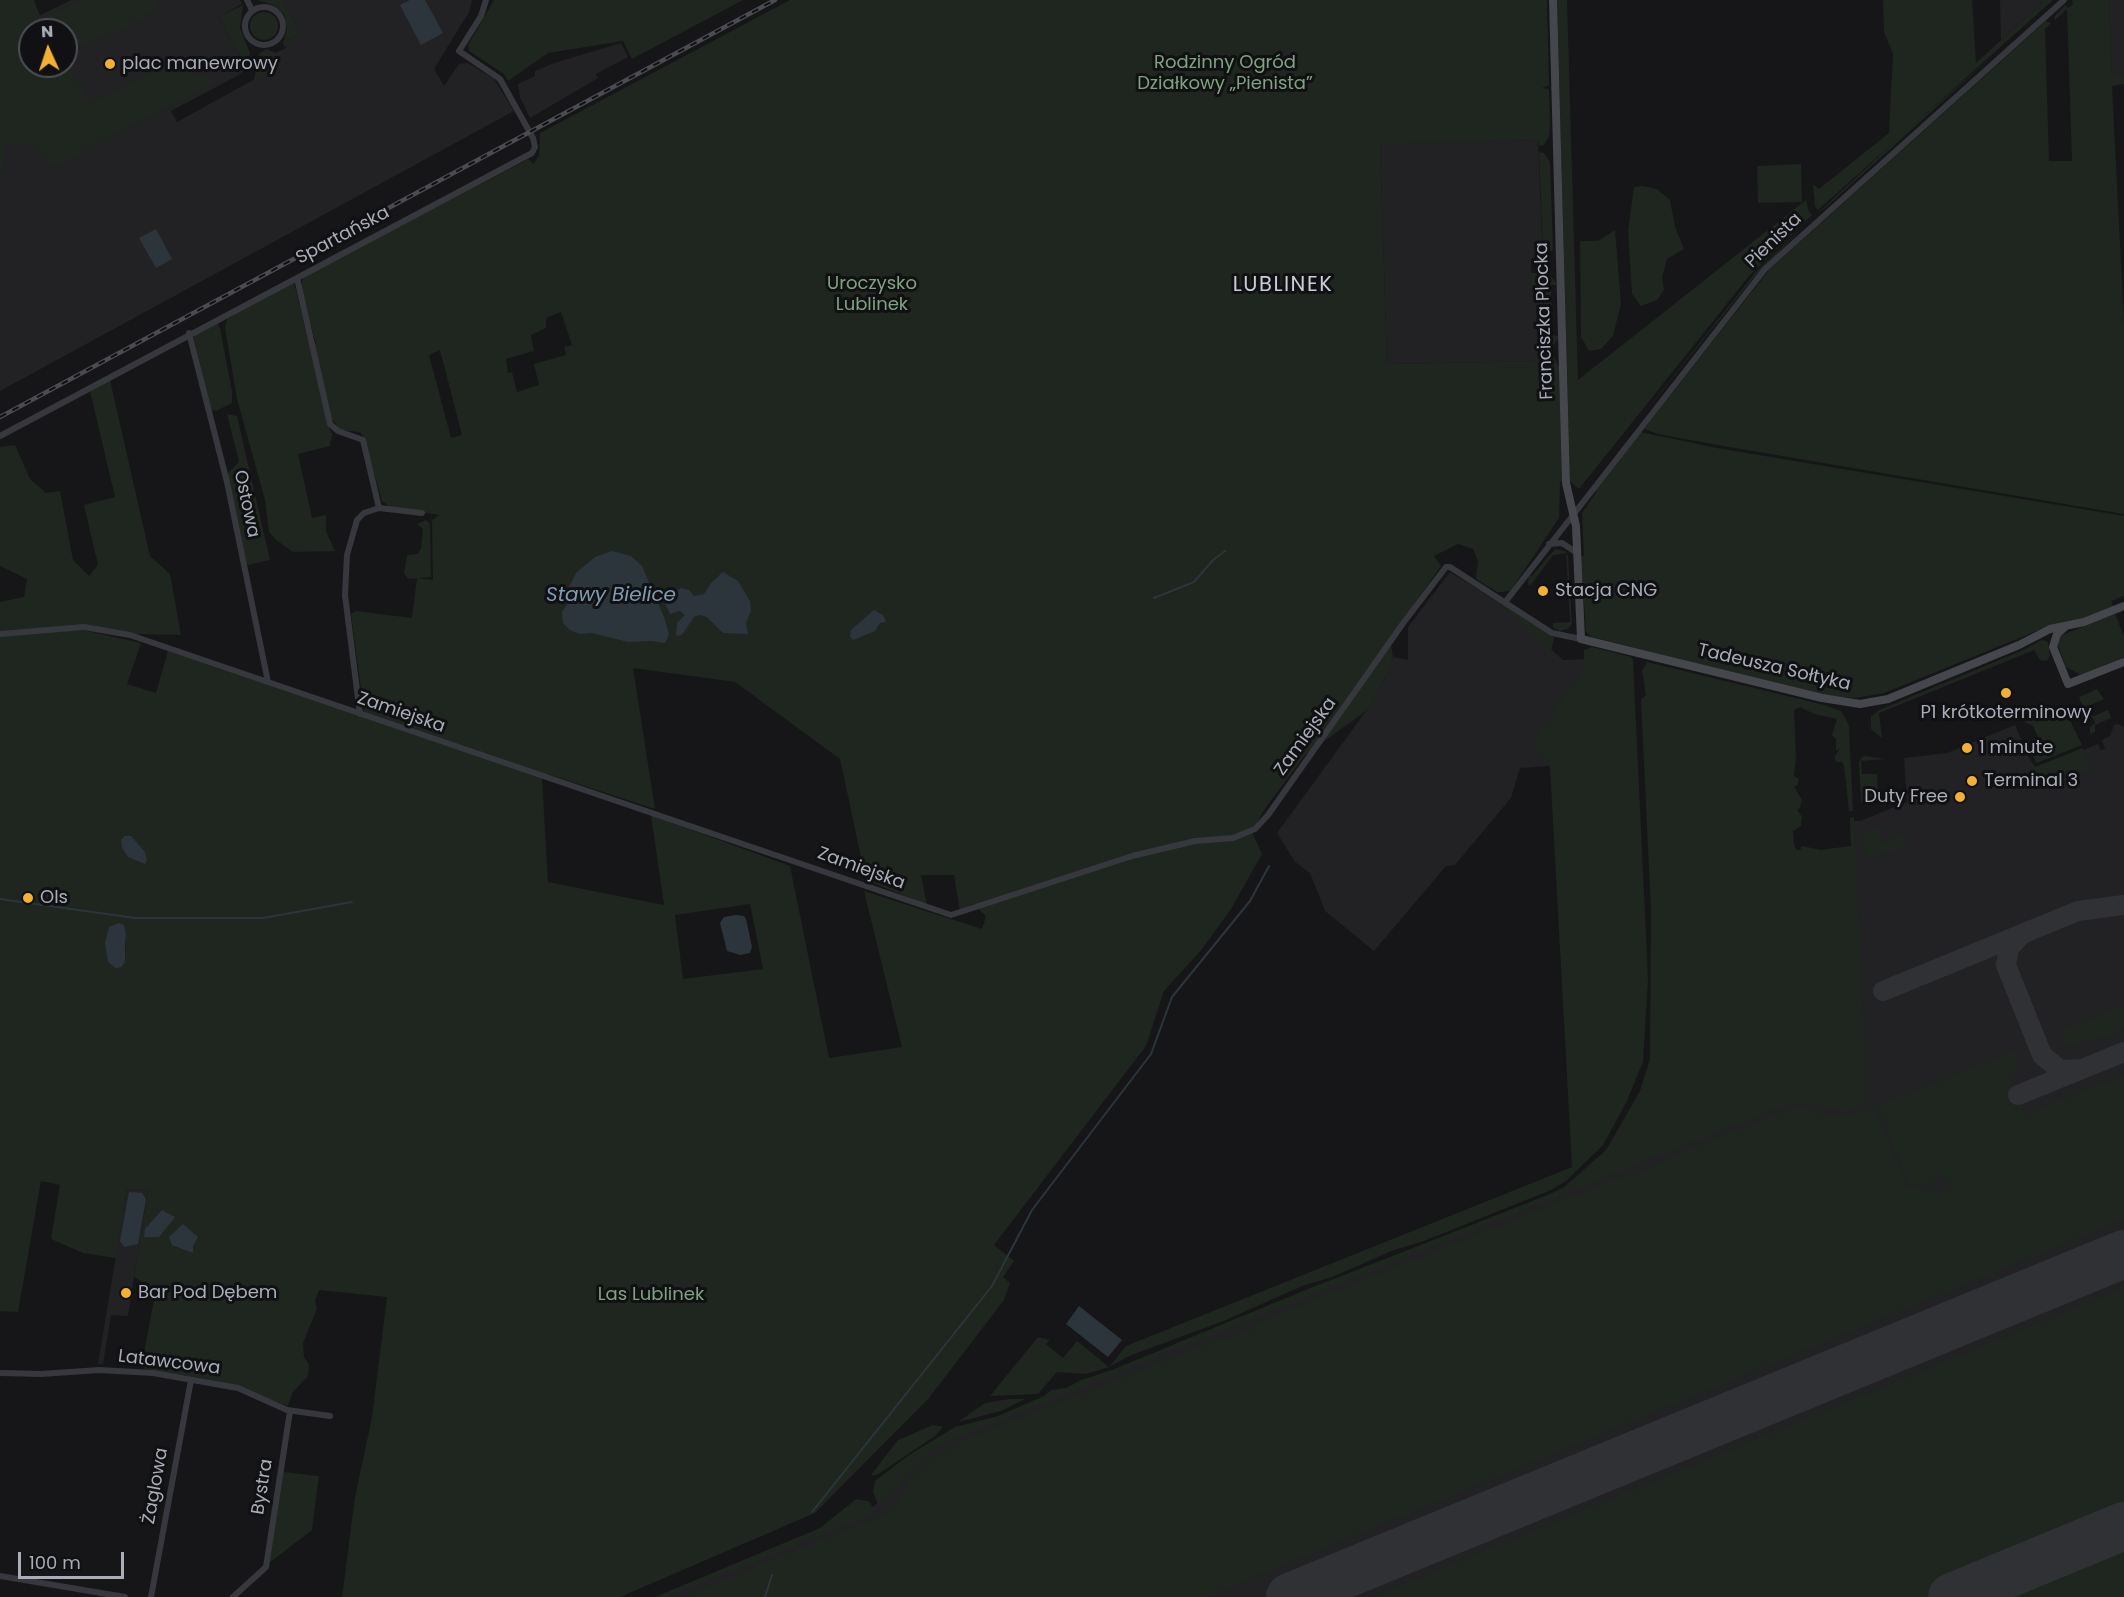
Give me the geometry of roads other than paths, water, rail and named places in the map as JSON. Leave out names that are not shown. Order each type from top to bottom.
[{"type":"street","points":[[246,0],[252,10]]},
{"type":"street","name":"Spartańska","points":[[0,436],[189,333],[534,151],[532,135],[500,79],[459,51],[481,16],[486,0]]},
{"type":"street","name":"Franciszka Plocka","points":[[1553,0],[1566,483],[1573,512],[1581,639]]},
{"type":"street","name":"Pienista","points":[[1506,601],[1573,512],[1773,260],[2064,0]]},
{"type":"street","points":[[265,6],[281,15],[282,33],[274,43],[261,45],[250,39],[244,27],[245,20],[252,10],[265,6]]},
{"type":"street","points":[[297,278],[330,424],[338,431],[363,440],[379,508]]},
{"type":"street","name":"Ostowa","points":[[189,333],[227,482],[268,682]]},
{"type":"street","points":[[360,714],[345,595],[347,555],[357,520],[364,513],[379,508],[422,513]]},
{"type":"street","points":[[1549,544],[1562,543],[1577,554]]},
{"type":"street","name":"Zamiejska","points":[[0,634],[84,627],[118,633],[762,849],[944,914],[958,914],[1132,856],[1195,841],[1247,834],[1268,815],[1444,569],[1450,567],[1506,601],[1552,633],[1581,639]]},
{"type":"street","name":"Tadeusza Sołtyka","points":[[1581,639],[1822,698],[1860,704],[1888,699],[2032,639],[2050,629],[2092,620],[2124,606]]},
{"type":"street","points":[[2053,644],[2059,631],[2066,626]]},
{"type":"street","points":[[2032,639],[2043,638],[2053,644],[2068,684],[2124,662]]},
{"type":"street","name":"Latawcowa","points":[[0,1373],[40,1374],[99,1370],[191,1380],[238,1388],[290,1411],[330,1416]]},
{"type":"street","name":"Żaglowa","points":[[151,1597],[191,1380]]},
{"type":"street","name":"Bystra","points":[[233,1597],[266,1567],[290,1411]]},
{"type":"street","points":[[0,1576],[125,1597]]},
{"type":"water","points":[[410,0],[425,0],[443,33],[421,45],[400,5]]},
{"type":"water","points":[[156,229],[172,259],[156,268],[139,238]]},
{"type":"water","name":"Stawy Bielice","points":[[612,551],[631,556],[642,566],[664,617],[669,634],[665,643],[628,642],[592,633],[580,634],[570,630],[563,623],[562,612],[570,600],[569,587],[576,573],[595,557]]},
{"type":"water","name":"Stawy Bielice","points":[[723,572],[738,581],[750,601],[751,611],[746,623],[748,634],[723,633],[707,617],[699,615],[694,617],[682,635],[676,636],[677,623],[685,615],[680,611],[670,614],[665,603],[668,597],[681,588],[689,590],[694,596],[704,594],[711,583]]},
{"type":"water","points":[[874,610],[883,615],[886,622],[880,623],[875,631],[853,640],[850,636],[851,630]]},
{"type":"water","points":[[125,836],[131,836],[145,852],[147,860],[145,864],[128,857],[122,848],[121,840]]},
{"type":"water","points":[[744,916],[746,919],[752,947],[750,953],[740,955],[727,951],[720,923],[724,917]]},
{"type":"water","points":[[119,923],[124,925],[126,933],[125,962],[121,967],[116,968],[108,962],[105,943],[109,927]]},
{"type":"water","points":[[129,1192],[142,1193],[146,1199],[138,1244],[124,1247],[120,1241]]},
{"type":"water","points":[[162,1210],[175,1217],[159,1237],[144,1237],[145,1229]]},
{"type":"water","points":[[183,1224],[198,1237],[193,1246],[193,1253],[172,1245],[169,1237]]},
{"type":"water","points":[[1079,1306],[1122,1340],[1108,1357],[1066,1324]]},
{"type":"waterway","points":[[1154,598],[1194,582],[1213,560],[1225,551]]},
{"type":"waterway","points":[[812,1512],[992,1286],[1032,1210],[1151,1054],[1172,997],[1250,901],[1269,866]]},
{"type":"waterway","points":[[0,899],[135,918],[263,918],[352,902]]},
{"type":"waterway","points":[[765,1597],[772,1575]]},
{"type":"railway","points":[[0,417],[775,0]]},
{"type":"place","name":"plac manewrowy","points":[[110,64]]},
{"type":"place","name":"Stacja CNG","points":[[1543,591]]},
{"type":"place","name":"P1 krótkoterminowy","points":[[2006,693]]},
{"type":"place","name":"1 minute","points":[[1967,748]]},
{"type":"place","name":"Terminal 3","points":[[1972,781]]},
{"type":"place","name":"Duty Free","points":[[1960,797]]},
{"type":"place","name":"Ols","points":[[28,898]]},
{"type":"place","name":"Bar Pod Dębem","points":[[126,1293]]},
{"type":"district","name":"LUBLINEK","points":[[1283,286]]},
{"type":"park label","name":"Rodzinny Ogród Działkowy „Pienista”","points":[[1225,73]]},
{"type":"park label","name":"Uroczysko Lublinek","points":[[872,294]]},
{"type":"park label","name":"Las Lublinek","points":[[651,1295]]}]
